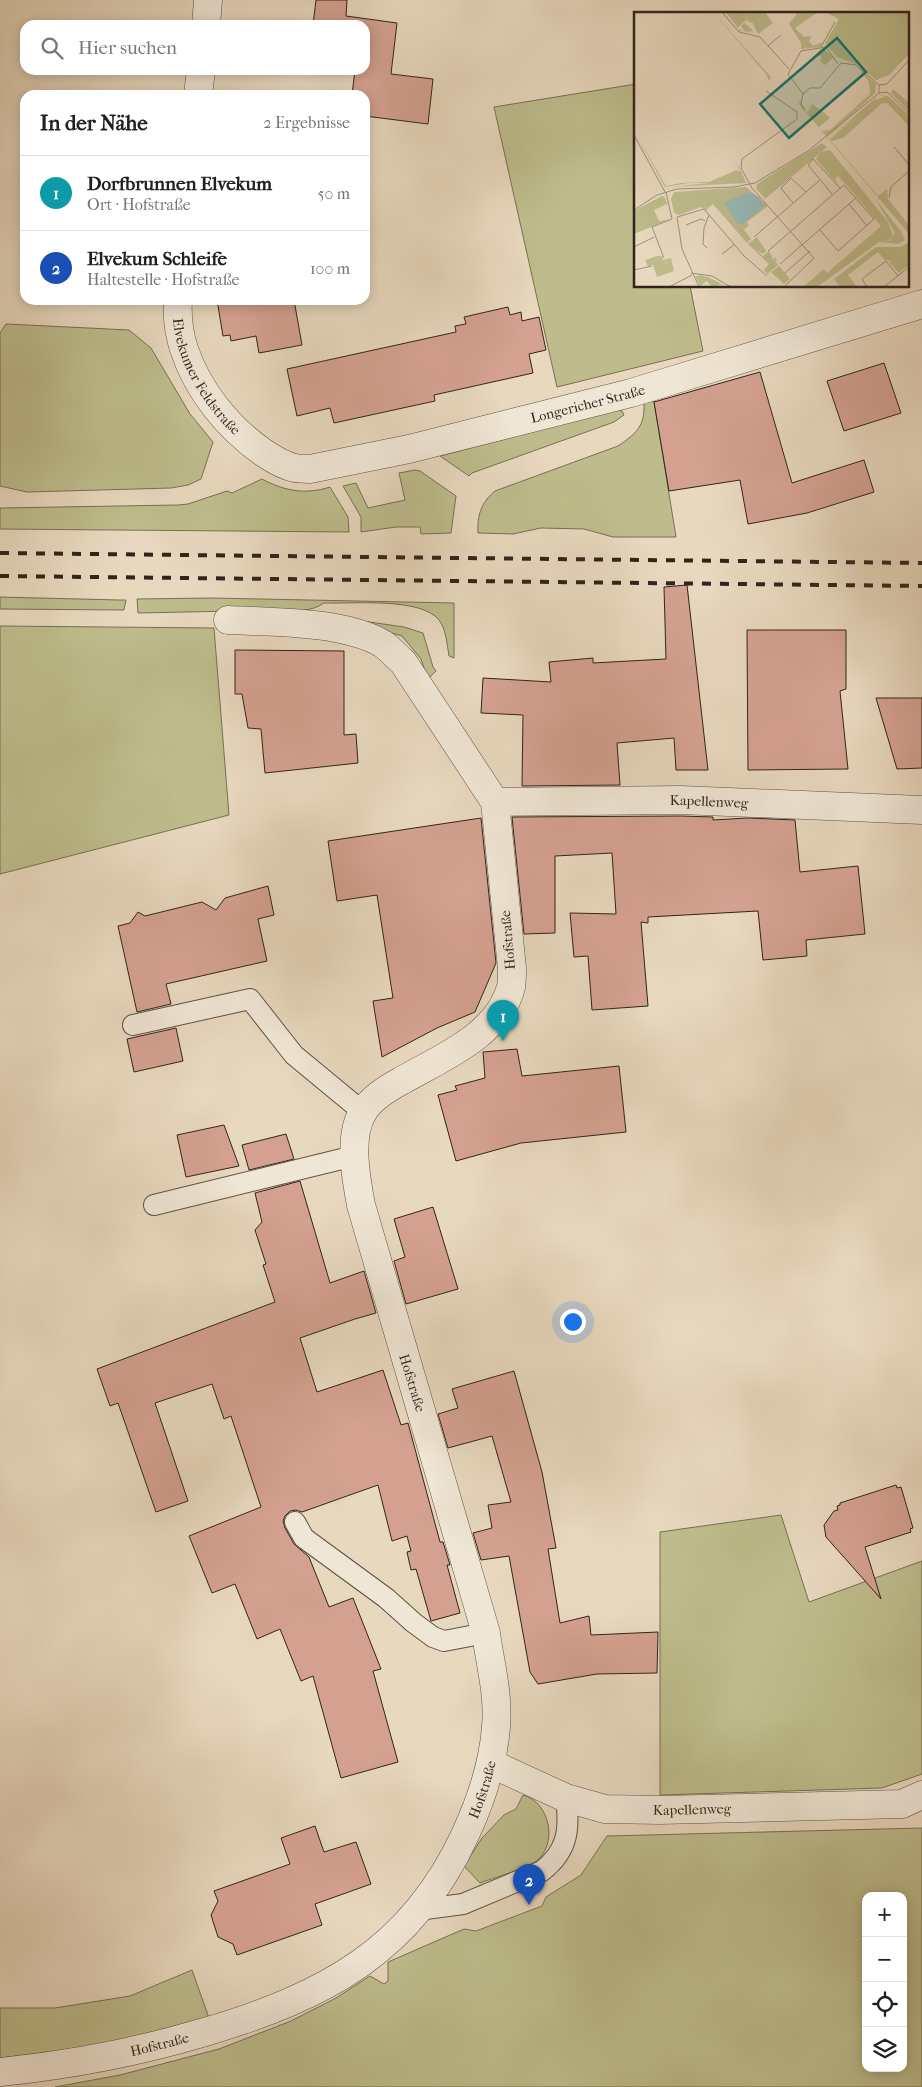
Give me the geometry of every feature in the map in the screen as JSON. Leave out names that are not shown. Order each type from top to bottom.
[{"type":"street","points":[[206,20],[208,0]]},
{"type":"street","points":[[199,90],[200,75]]},
{"type":"street","name":"Longericher Straße","points":[[252,444],[274,460],[293,468],[310,469],[409,449],[631,393],[922,304]]},
{"type":"street","name":"Elvekumer Feldstraße","points":[[178,305],[177,315],[184,349],[200,384],[214,406],[252,444]]},
{"type":"street","name":"Hofstraße","points":[[0,2072],[40,2068],[105,2057],[164,2044],[273,2010],[305,1996],[353,1969],[386,1944],[418,1910],[448,1868],[473,1818],[492,1764],[497,1724],[496,1691],[486,1633],[361,1205],[355,1175],[354,1156],[356,1133],[363,1112],[385,1091],[478,1035],[493,1022],[504,1005],[511,986],[512,968],[495,802],[403,662],[383,644],[357,634],[318,625],[228,620]]},
{"type":"street","name":"Kapellenweg","points":[[495,802],[681,800],[922,810]]},
{"type":"street","name":"Kapellenweg","points":[[492,1764],[566,1798],[604,1809],[659,1810],[915,1801]]},
{"type":"lane","points":[[133,1025],[250,999],[294,1056],[363,1112]]},
{"type":"lane","points":[[154,1205],[354,1156]]},
{"type":"lane","points":[[295,1522],[304,1538],[386,1598],[414,1624],[434,1637],[444,1641],[486,1633]]},
{"type":"lane","points":[[418,1910],[448,1908],[477,1899],[530,1878],[552,1863],[559,1854],[564,1842],[569,1822],[566,1798]]},
{"type":"shaded area","points":[[634,84],[634,288],[690,288],[703,351],[557,387],[494,107]]},
{"type":"shaded area","points":[[6,324],[129,330],[151,348],[190,414],[213,442],[201,479],[188,485],[171,488],[27,492],[0,486],[0,333]]},
{"type":"shaded area","points":[[654,401],[676,537],[613,537],[584,529],[541,528],[513,534],[478,533],[478,521],[483,505],[495,491],[618,446],[639,428],[643,418],[644,403]]},
{"type":"shaded area","points":[[616,410],[622,411],[624,415],[614,422],[472,473],[469,476],[440,456]]},
{"type":"shaded area","points":[[420,471],[456,496],[451,533],[421,534],[420,527],[396,527],[361,532],[361,517],[343,486],[356,483],[368,508],[405,500],[399,473]]},
{"type":"shaded area","points":[[262,479],[295,491],[312,491],[330,487],[348,517],[349,532],[0,529],[0,508],[188,504],[227,491],[232,493]]},
{"type":"shaded area","points":[[0,597],[126,600],[124,610],[0,609]]},
{"type":"shaded area","points":[[212,598],[454,603],[454,658],[449,656],[445,632],[439,620],[430,613],[402,605],[385,603],[324,603],[314,608],[298,611],[138,613],[137,599]]},
{"type":"shaded area","points":[[342,618],[404,627],[423,633],[433,667],[436,671],[430,677],[426,674],[421,659],[402,636]]},
{"type":"shaded area","points":[[0,626],[214,628],[229,815],[0,874]]},
{"type":"shaded area","points":[[781,1515],[809,1602],[922,1561],[922,1774],[882,1788],[660,1795],[660,1532]]},
{"type":"shaded area","points":[[523,1795],[532,1799],[540,1806],[545,1815],[549,1835],[547,1845],[542,1855],[530,1865],[480,1883],[464,1866],[482,1838],[504,1815],[516,1809]]},
{"type":"shaded area","points":[[922,1828],[922,2087],[55,2087],[120,2075],[219,2049],[291,2021],[336,1998],[370,1976],[384,1984],[388,1981],[388,1962],[464,1929],[476,1931],[542,1906],[546,1897],[581,1875],[607,1836]]},
{"type":"shaded area","points":[[192,1970],[209,2018],[103,2045],[0,2058],[0,2008],[55,2008],[130,1996]]},
{"type":"building","points":[[316,0],[347,0],[346,16],[397,23],[391,74],[433,79],[428,124],[370,117],[370,90],[353,90],[354,75],[370,75],[370,20],[314,20]]},
{"type":"building","points":[[218,305],[295,305],[302,345],[259,353],[256,336],[231,341],[230,335],[223,336]]},
{"type":"building","points":[[508,307],[510,315],[521,312],[522,321],[539,317],[546,350],[529,354],[533,373],[434,395],[435,401],[334,423],[330,408],[297,416],[287,369],[456,332],[455,326],[466,324],[464,317]]},
{"type":"building","points":[[884,363],[901,413],[844,431],[827,381]]},
{"type":"building","points":[[760,372],[792,483],[864,460],[874,492],[807,513],[748,524],[740,480],[669,491],[654,402]]},
{"type":"building","points":[[687,585],[708,770],[676,770],[674,738],[617,743],[620,785],[522,786],[523,715],[481,713],[483,678],[551,682],[549,662],[593,658],[593,663],[666,659],[664,587]]},
{"type":"building","points":[[747,630],[846,630],[846,689],[840,691],[848,769],[748,770]]},
{"type":"building","points":[[235,650],[344,651],[344,735],[356,734],[358,763],[265,773],[261,729],[248,728],[242,694],[235,694]]},
{"type":"building","points":[[876,698],[922,698],[922,768],[897,769]]},
{"type":"building","points":[[512,817],[713,817],[713,820],[748,818],[795,820],[800,872],[858,866],[865,934],[806,940],[807,956],[763,960],[758,911],[648,917],[648,923],[641,922],[648,1006],[592,1010],[588,956],[574,957],[570,913],[616,914],[612,853],[555,856],[555,933],[524,934]]},
{"type":"building","points":[[481,818],[496,963],[475,1012],[437,1028],[382,1057],[373,1001],[393,998],[377,895],[337,901],[328,841]]},
{"type":"building","points":[[268,886],[274,915],[258,919],[267,961],[166,984],[171,1004],[137,1012],[118,926],[130,923],[138,912],[145,916],[202,902],[216,910],[225,898]]},
{"type":"building","points":[[176,1028],[183,1061],[134,1072],[127,1039]]},
{"type":"building","points":[[517,1049],[522,1076],[619,1066],[626,1132],[521,1143],[456,1161],[438,1095],[457,1090],[455,1086],[485,1078],[483,1052]]},
{"type":"building","points":[[224,1125],[239,1166],[186,1177],[177,1135]]},
{"type":"building","points":[[286,1134],[294,1159],[249,1170],[242,1145]]},
{"type":"building","points":[[300,1181],[330,1283],[364,1271],[376,1313],[300,1338],[317,1392],[383,1370],[401,1425],[408,1423],[440,1542],[443,1542],[450,1565],[447,1565],[460,1613],[431,1621],[416,1569],[411,1570],[407,1552],[411,1551],[407,1536],[392,1541],[378,1485],[302,1512],[290,1511],[285,1516],[283,1521],[285,1528],[294,1544],[309,1557],[329,1607],[353,1598],[381,1669],[373,1671],[398,1762],[341,1778],[313,1676],[301,1681],[280,1629],[257,1639],[235,1584],[212,1593],[189,1536],[261,1507],[231,1416],[224,1419],[212,1384],[155,1403],[188,1501],[156,1512],[118,1403],[110,1406],[97,1369],[275,1302],[263,1265],[266,1264],[255,1230],[262,1222],[255,1193]]},
{"type":"building","points":[[433,1207],[458,1289],[406,1304],[394,1261],[405,1257],[394,1219]]},
{"type":"building","points":[[514,1371],[542,1472],[556,1548],[548,1549],[560,1623],[589,1616],[591,1635],[658,1632],[657,1673],[597,1674],[538,1684],[530,1672],[509,1556],[481,1560],[473,1533],[492,1528],[488,1505],[511,1502],[492,1436],[448,1448],[438,1414],[458,1408],[452,1389]]},
{"type":"building","points":[[896,1485],[897,1488],[901,1487],[913,1528],[910,1529],[911,1532],[865,1547],[881,1599],[826,1537],[824,1525],[834,1511],[838,1510],[837,1506],[840,1503]]},
{"type":"building","points":[[315,1826],[324,1852],[356,1842],[371,1884],[315,1904],[322,1925],[237,1955],[233,1944],[218,1937],[211,1915],[218,1901],[214,1891],[290,1864],[281,1838]]},
{"type":"railway","points":[[0,553],[922,563]]},
{"type":"railway","points":[[0,576],[922,586]]},
{"type":"place","name":"Dorfbrunnen Elvekum","points":[[503,1041]]},
{"type":"place","name":"Elvekum Schleife","points":[[529,1905]]}]
